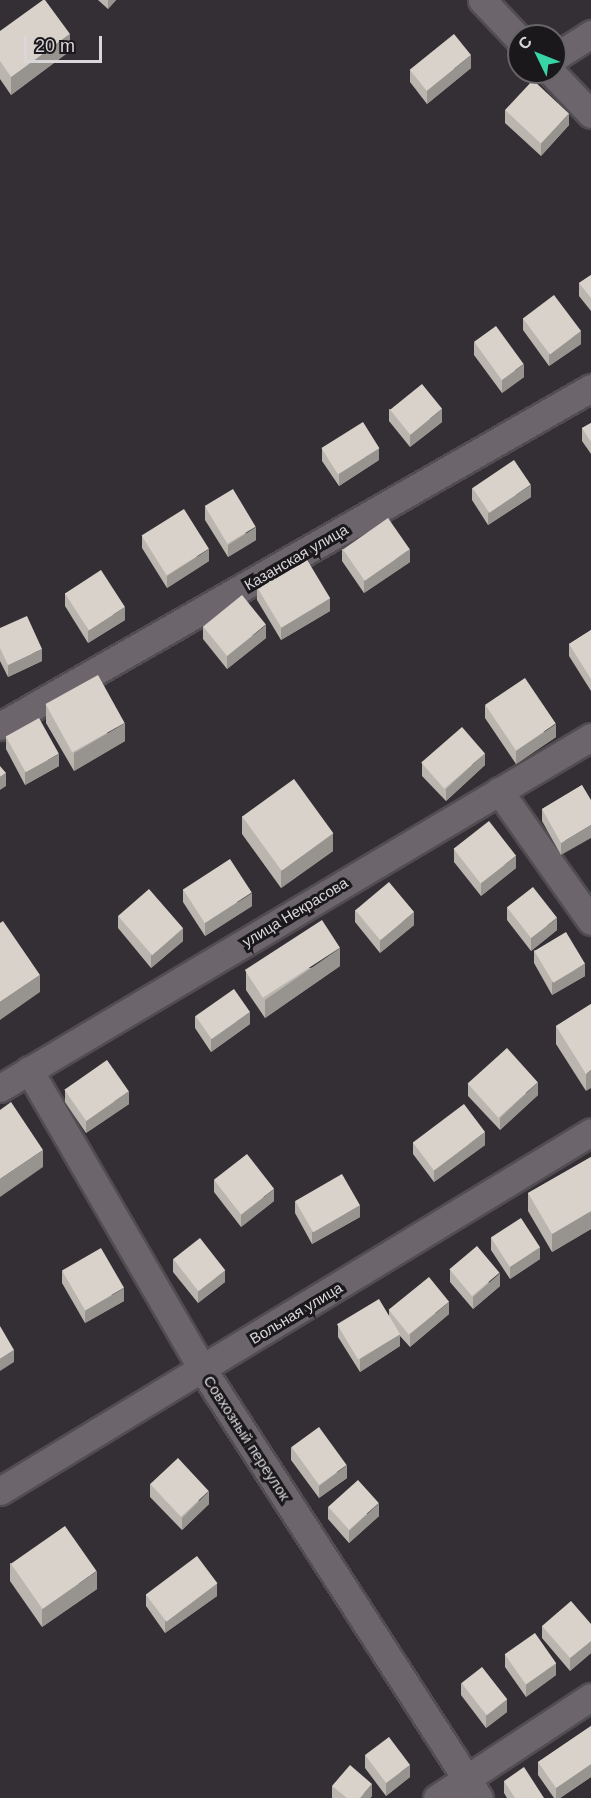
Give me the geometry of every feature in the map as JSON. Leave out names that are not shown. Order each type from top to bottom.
[{"type":"street","points":[[482,0],[507,26]]},
{"type":"street","points":[[567,49],[591,34]]},
{"type":"street","points":[[562,84],[591,114]]},
{"type":"street","name":"Казанская улица","points":[[0,726],[591,388]]},
{"type":"street","name":"улица Некрасова","points":[[0,1088],[591,737]]},
{"type":"street","points":[[499,791],[591,921]]},
{"type":"street","name":"Совхозный переулок","points":[[28,1070],[203,1370],[473,1787]]},
{"type":"street","name":"Вольная улица","points":[[0,1491],[203,1370],[591,1132]]},
{"type":"street","points":[[437,1798],[473,1787],[591,1697]]},
{"type":"building","points":[[43,0],[70,34],[11,77],[0,61],[0,31]]},
{"type":"building","points":[[454,34],[471,55],[427,91],[410,70]]},
{"type":"building","points":[[529,84],[537,84],[569,113],[541,143],[505,110]]},
{"type":"building","points":[[591,275],[591,298],[579,283]]},
{"type":"building","points":[[554,295],[581,331],[550,354],[523,318]]},
{"type":"building","points":[[496,326],[524,364],[502,380],[474,342]]},
{"type":"building","points":[[422,384],[442,409],[410,435],[390,410]]},
{"type":"building","points":[[363,422],[379,448],[338,474],[321,448]]},
{"type":"building","points":[[591,423],[591,442],[582,428]]},
{"type":"building","points":[[514,460],[531,485],[489,513],[473,488]]},
{"type":"building","points":[[233,489],[256,527],[227,544],[205,506]]},
{"type":"building","points":[[184,509],[209,549],[167,575],[142,535]]},
{"type":"building","points":[[388,518],[410,549],[365,581],[343,550]]},
{"type":"building","points":[[306,558],[330,598],[281,628],[257,587]]},
{"type":"building","points":[[101,570],[125,607],[89,630],[65,593]]},
{"type":"building","points":[[242,595],[266,625],[227,656],[203,626]]},
{"type":"building","points":[[27,616],[42,649],[8,665],[0,648],[0,628]]},
{"type":"building","points":[[591,630],[591,679],[569,644]]},
{"type":"building","points":[[98,675],[125,723],[72,752],[46,704]]},
{"type":"building","points":[[525,678],[556,724],[516,750],[485,705]]},
{"type":"building","points":[[39,718],[59,754],[26,772],[6,736]]},
{"type":"building","points":[[462,727],[485,753],[444,789],[421,762]]},
{"type":"building","points":[[0,766],[6,773],[0,777]]},
{"type":"building","points":[[294,779],[333,833],[282,871],[242,817]]},
{"type":"building","points":[[582,785],[591,800],[591,825],[561,843],[542,809]]},
{"type":"building","points":[[489,821],[516,856],[481,883],[454,849]]},
{"type":"building","points":[[230,859],[252,893],[205,923],[183,889]]},
{"type":"building","points":[[389,882],[414,912],[380,940],[355,910]]},
{"type":"building","points":[[533,887],[557,918],[531,938],[507,907]]},
{"type":"building","points":[[149,889],[183,928],[152,955],[118,916]]},
{"type":"building","points":[[322,920],[340,948],[263,998],[245,970]]},
{"type":"building","points":[[3,921],[40,975],[0,1002],[0,923]]},
{"type":"building","points":[[566,932],[585,964],[553,983],[534,951]]},
{"type":"building","points":[[234,989],[250,1012],[212,1039],[195,1016]]},
{"type":"building","points":[[591,1004],[591,1070],[586,1074],[556,1026]]},
{"type":"building","points":[[507,1048],[538,1082],[498,1118],[468,1083]]},
{"type":"building","points":[[107,1060],[129,1091],[86,1121],[64,1090]]},
{"type":"building","points":[[11,1102],[43,1150],[0,1179],[0,1110]]},
{"type":"building","points":[[464,1104],[485,1132],[434,1170],[413,1143]]},
{"type":"building","points":[[247,1154],[274,1189],[241,1215],[214,1180]]},
{"type":"building","points":[[591,1157],[591,1211],[552,1234],[528,1193]]},
{"type":"building","points":[[342,1174],[360,1205],[313,1232],[295,1201]]},
{"type":"building","points":[[521,1218],[540,1247],[510,1267],[491,1238]]},
{"type":"building","points":[[200,1238],[225,1270],[198,1291],[173,1259]]},
{"type":"building","points":[[477,1246],[499,1273],[472,1296],[449,1269]]},
{"type":"building","points":[[101,1248],[124,1288],[85,1310],[62,1270]]},
{"type":"building","points":[[429,1277],[449,1302],[409,1335],[389,1310]]},
{"type":"building","points":[[379,1299],[400,1334],[358,1359],[337,1324]]},
{"type":"building","points":[[0,1326],[14,1350],[0,1359]]},
{"type":"building","points":[[319,1427],[347,1465],[319,1485],[291,1447]]},
{"type":"building","points":[[178,1458],[209,1491],[181,1517],[150,1484]]},
{"type":"building","points":[[358,1480],[379,1503],[349,1530],[328,1507]]},
{"type":"building","points":[[65,1526],[97,1571],[42,1609],[11,1564]]},
{"type":"building","points":[[197,1556],[217,1583],[166,1622],[146,1595]]},
{"type":"building","points":[[571,1601],[591,1624],[591,1641],[570,1658],[542,1626]]},
{"type":"building","points":[[535,1633],[556,1663],[526,1685],[505,1654]]},
{"type":"building","points":[[482,1667],[507,1699],[487,1715],[462,1683]]},
{"type":"building","points":[[591,1726],[591,1764],[556,1788],[538,1762]]},
{"type":"building","points":[[389,1737],[410,1765],[386,1783],[365,1755]]},
{"type":"building","points":[[350,1765],[372,1784],[360,1798],[347,1798],[332,1786]]},
{"type":"building","points":[[524,1767],[544,1798],[515,1798],[504,1781]]}]
